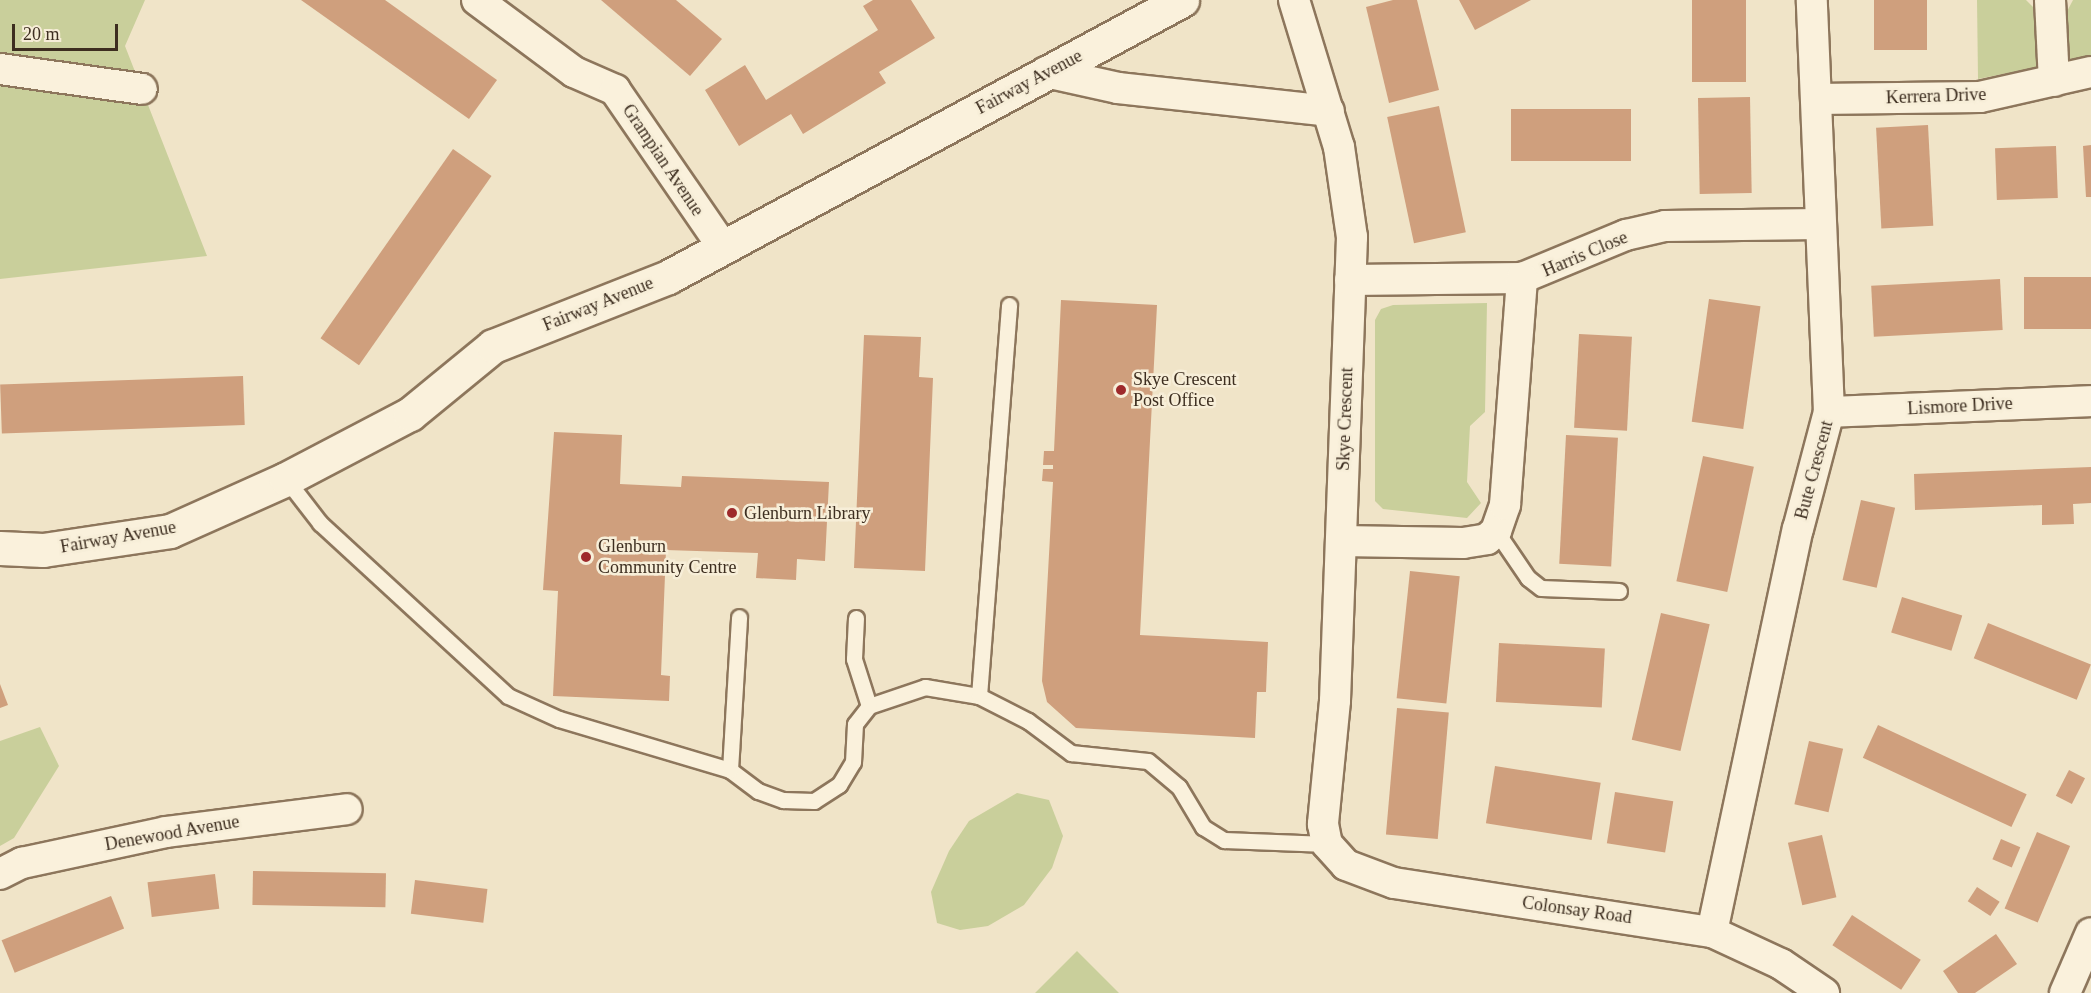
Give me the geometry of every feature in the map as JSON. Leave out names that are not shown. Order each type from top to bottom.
[{"type":"street","name":"Grampian Avenue","points":[[477,0],[574,72],[615,90],[723,248]]},
{"type":"street","name":"Fairway Avenue","points":[[0,548],[43,550],[170,531],[286,478],[410,414],[494,346],[668,277],[1182,0]]},
{"type":"street","name":"Bute Crescent","points":[[1712,932],[1798,529],[1830,412],[1812,0]]},
{"type":"street","points":[[2050,0],[2054,81]]},
{"type":"street","name":"Skye Crescent","points":[[1298,1],[1329,111],[1347,187],[1350,280],[1335,701],[1323,824],[1327,844]]},
{"type":"street","points":[[0,69],[142,89]]},
{"type":"street","points":[[1046,72],[1118,88],[1329,111]]},
{"type":"street","name":"Kerrera Drive","points":[[1816,99],[1980,97],[2091,72]]},
{"type":"street","name":"Harris Close","points":[[1350,280],[1522,278],[1626,235],[1665,226],[1820,224]]},
{"type":"street","points":[[1341,541],[1463,543],[1487,539],[1496,531],[1505,505],[1522,278]]},
{"type":"street","name":"Lismore Drive","points":[[1830,412],[2091,400]]},
{"type":"street","name":"Denewood Avenue","points":[[0,874],[22,863],[166,832],[347,809]]},
{"type":"street","name":"Colonsay Road","points":[[1327,844],[1346,865],[1394,883],[1712,932],[1781,964],[1824,993]]},
{"type":"street","points":[[2065,993],[2091,933]]},
{"type":"lane","points":[[979,696],[1009,305]]},
{"type":"lane","points":[[286,478],[320,523],[508,696],[559,719],[730,770],[758,791],[783,800],[814,801],[848,775],[855,724],[869,706],[925,687],[979,696],[1028,721],[1071,753],[1148,761],[1179,788],[1203,827],[1224,840],[1327,844]]},
{"type":"lane","points":[[1496,531],[1528,578],[1541,588],[1619,591]]},
{"type":"lane","points":[[730,770],[739,617]]},
{"type":"lane","points":[[856,618],[854,659],[869,706]]},
{"type":"green space","points":[[0,0],[145,0],[125,46],[207,256],[0,279]]},
{"type":"green space","points":[[1977,0],[2026,0],[2033,7],[2038,67],[1978,79]]},
{"type":"green space","points":[[2073,0],[2091,0],[2091,57],[2070,59],[2064,17]]},
{"type":"green space","points":[[1487,303],[1485,412],[1470,426],[1467,482],[1481,503],[1467,518],[1383,509],[1375,501],[1375,320],[1381,309],[1393,305]]},
{"type":"green space","points":[[40,727],[59,766],[14,838],[0,846],[0,741]]},
{"type":"green space","points":[[1017,793],[1049,800],[1063,836],[1052,868],[1024,905],[988,926],[960,930],[937,923],[931,892],[949,851],[969,821]]},
{"type":"green space","points":[[1077,951],[1119,993],[1035,993]]},
{"type":"building","points":[[301,0],[385,0],[497,80],[469,119]]},
{"type":"building","points":[[601,0],[676,0],[722,39],[690,76]]},
{"type":"building","points":[[873,0],[911,0],[935,38],[879,72],[886,83],[803,134],[791,114],[739,146],[705,90],[745,65],[766,100],[878,30],[863,6]]},
{"type":"building","points":[[1393,0],[1417,0],[1439,90],[1389,103],[1366,7]]},
{"type":"building","points":[[1459,0],[1531,0],[1475,30]]},
{"type":"building","points":[[1692,0],[1746,0],[1746,82],[1692,82]]},
{"type":"building","points":[[1874,0],[1927,0],[1927,50],[1874,50]]},
{"type":"building","points":[[1750,97],[1752,193],[1700,194],[1698,98]]},
{"type":"building","points":[[1439,106],[1466,232],[1414,243],[1387,117]]},
{"type":"building","points":[[1511,109],[1631,109],[1631,161],[1511,161]]},
{"type":"building","points":[[1928,125],[1933,226],[1881,229],[1876,128]]},
{"type":"building","points":[[2091,145],[2091,197],[2086,197],[2083,146]]},
{"type":"building","points":[[2056,146],[2058,198],[1997,200],[1995,148]]},
{"type":"building","points":[[453,149],[492,176],[359,365],[321,338]]},
{"type":"building","points":[[2024,277],[2091,277],[2091,329],[2024,329]]},
{"type":"building","points":[[2000,279],[2003,330],[1874,337],[1871,286]]},
{"type":"building","points":[[1709,299],[1760,306],[1743,429],[1692,422]]},
{"type":"building","points":[[1061,300],[1157,305],[1140,635],[1268,642],[1266,692],[1257,692],[1255,738],[1076,728],[1047,702],[1042,681],[1053,482],[1042,481],[1043,469],[1053,469],[1053,465],[1043,465],[1044,451],[1054,451]]},
{"type":"building","points":[[1579,334],[1632,337],[1627,431],[1574,428]]},
{"type":"building","points":[[864,335],[921,337],[919,377],[933,378],[925,571],[854,568]]},
{"type":"building","points":[[243,376],[245,425],[2,433],[0,384]]},
{"type":"building","points":[[554,432],[622,435],[620,484],[681,487],[682,476],[829,482],[825,561],[797,559],[796,580],[756,578],[758,553],[666,550],[661,675],[670,676],[669,701],[553,696],[558,591],[543,590]]},
{"type":"building","points":[[1566,435],[1618,438],[1611,567],[1559,564]]},
{"type":"building","points":[[1703,456],[1754,467],[1727,592],[1676,581]]},
{"type":"building","points":[[2091,467],[2091,503],[2073,504],[2074,524],[2042,525],[2042,505],[1915,510],[1914,474]]},
{"type":"building","points":[[1861,500],[1895,508],[1877,588],[1843,580]]},
{"type":"building","points":[[1410,571],[1460,576],[1446,704],[1397,698]]},
{"type":"building","points":[[1902,597],[1962,615],[1951,651],[1891,632]]},
{"type":"building","points":[[1661,613],[1710,624],[1680,751],[1632,740]]},
{"type":"building","points":[[1988,623],[2091,665],[2077,700],[1974,658]]},
{"type":"building","points":[[1499,643],[1605,649],[1602,707],[1496,702]]},
{"type":"building","points":[[0,684],[8,705],[0,708]]},
{"type":"building","points":[[1397,708],[1449,713],[1438,839],[1386,835]]},
{"type":"building","points":[[1878,725],[2027,794],[2011,827],[1863,758]]},
{"type":"building","points":[[1809,741],[1843,749],[1828,812],[1794,804]]},
{"type":"building","points":[[1495,766],[1601,783],[1592,840],[1486,823]]},
{"type":"building","points":[[2069,770],[2085,778],[2072,804],[2056,796]]},
{"type":"building","points":[[1615,792],[1673,801],[1665,853],[1607,843]]},
{"type":"building","points":[[2037,832],[2070,846],[2038,922],[2005,908]]},
{"type":"building","points":[[1822,835],[1836,897],[1802,905],[1788,843]]},
{"type":"building","points":[[2001,839],[2020,847],[2012,867],[1992,859]]},
{"type":"building","points":[[253,871],[386,873],[385,907],[252,905]]},
{"type":"building","points":[[215,874],[219,909],[152,917],[148,882]]},
{"type":"building","points":[[415,880],[487,889],[483,923],[411,914]]},
{"type":"building","points":[[1977,887],[2000,902],[1990,916],[1968,901]]},
{"type":"building","points":[[111,896],[124,928],[15,973],[2,940]]},
{"type":"building","points":[[1852,915],[1921,960],[1901,990],[1832,945]]},
{"type":"building","points":[[1996,934],[2017,964],[1975,993],[1958,993],[1943,971]]},
{"type":"place","name":"Skye Crescent Post Office","points":[[1121,390]]},
{"type":"place","name":"Glenburn Library","points":[[732,513]]},
{"type":"place","name":"Glenburn Community Centre","points":[[586,557]]}]
